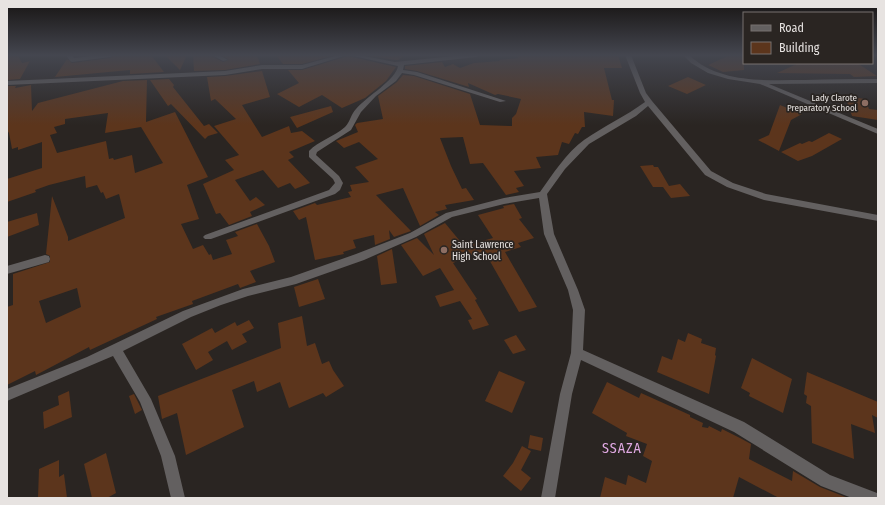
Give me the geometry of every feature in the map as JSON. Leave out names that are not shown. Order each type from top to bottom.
[{"type":"street","points":[[7,83],[122,79]]},
{"type":"street","points":[[208,237],[332,192],[337,188],[339,183],[336,178],[312,155],[313,151],[348,128],[358,111],[374,95],[395,79]]},
{"type":"street","points":[[432,79],[502,101]]},
{"type":"street","points":[[637,79],[643,93],[649,102],[708,173],[730,185],[764,197],[878,218]]},
{"type":"street","points":[[739,79],[758,82],[878,82]]},
{"type":"street","points":[[758,82],[878,132]]},
{"type":"street","points":[[548,498],[566,394],[577,353],[579,310],[573,290],[549,234],[543,194],[562,167],[586,142],[633,114],[649,102]]},
{"type":"street","points":[[7,395],[90,361],[187,314],[247,292],[292,282],[360,257],[414,235],[449,215],[504,201],[543,194]]},
{"type":"street","points":[[7,270],[45,259]]},
{"type":"street","points":[[115,349],[145,399],[168,456],[178,498]]},
{"type":"street","points":[[577,353],[739,427],[826,481],[872,498]]},
{"type":"building","points":[[7,79],[20,79],[20,79],[7,80]]},
{"type":"building","points":[[169,79],[174,85],[173,87],[204,126],[209,124],[218,133],[208,136],[205,139],[171,104],[168,106],[150,80]]},
{"type":"building","points":[[207,79],[264,79],[270,97],[242,105],[262,137],[289,126],[291,133],[302,131],[315,141],[289,152],[294,157],[288,160],[310,183],[295,189],[290,183],[278,188],[263,170],[235,180],[250,201],[256,197],[265,205],[250,212],[252,216],[229,225],[220,213],[216,214],[203,184],[234,170],[225,160],[239,155],[214,126],[236,119],[215,99],[211,101]]},
{"type":"building","points":[[295,79],[388,79],[365,98],[342,108],[322,95],[299,107],[277,94],[299,83]]},
{"type":"building","points":[[400,79],[422,79],[470,94],[480,125],[512,126],[512,118],[516,114],[521,99],[498,94],[495,95],[468,83],[469,87],[442,79],[607,79],[612,100],[614,100],[613,116],[584,112],[585,127],[582,127],[578,134],[575,133],[569,144],[562,142],[558,155],[536,157],[541,168],[514,171],[524,186],[516,188],[519,192],[506,195],[483,163],[470,164],[463,137],[440,138],[462,189],[466,188],[474,200],[445,205],[447,209],[435,212],[439,215],[420,226],[403,188],[376,195],[411,231],[394,237],[389,230],[390,239],[375,245],[374,235],[353,240],[356,248],[343,252],[344,254],[315,260],[306,217],[299,220],[293,211],[315,203],[317,205],[351,197],[348,192],[352,191],[350,185],[369,182],[355,167],[378,159],[359,142],[344,148],[336,141],[358,132],[355,125],[357,123],[383,119],[378,96]]},
{"type":"building","points":[[685,79],[692,79],[706,85],[687,94],[668,86]]},
{"type":"building","points":[[147,80],[146,122],[175,112],[208,177],[187,185],[199,219],[181,224],[193,249],[203,245],[209,255],[211,254],[213,260],[232,254],[226,240],[238,236],[235,232],[257,224],[269,246],[275,262],[250,271],[256,282],[240,288],[238,284],[192,301],[193,304],[156,317],[157,319],[90,350],[89,347],[36,375],[35,371],[7,385],[7,307],[13,305],[13,274],[50,262],[50,256],[46,254],[52,196],[68,237],[68,241],[125,218],[119,194],[106,199],[103,192],[101,193],[97,185],[86,188],[85,176],[49,185],[35,190],[36,192],[7,202],[7,179],[42,168],[42,142],[18,150],[18,147],[12,149],[7,130],[7,86],[16,86],[15,88],[31,85],[32,111],[38,103],[123,81]],"holes":[[[108,113],[105,133],[141,127],[163,163],[135,173],[132,155],[114,160],[113,158],[109,159],[106,141],[57,153],[50,135],[57,133],[54,127],[65,124],[65,119]],[[77,288],[81,307],[46,323],[39,301]]]},
{"type":"building","points":[[845,96],[865,99],[869,109],[878,110],[878,120],[852,116]]},
{"type":"building","points":[[780,105],[802,114],[791,120],[779,151],[758,140],[769,135]]},
{"type":"building","points":[[331,106],[333,112],[297,128],[290,117]]},
{"type":"building","points":[[829,133],[842,139],[812,156],[798,161],[781,152],[800,143],[802,144],[809,141],[812,142]]},
{"type":"building","points":[[653,165],[654,167],[658,167],[669,186],[680,184],[690,196],[671,198],[663,187],[653,187],[640,166]]},
{"type":"building","points":[[514,204],[522,218],[519,219],[534,238],[518,243],[521,247],[505,252],[537,307],[519,312],[487,256],[482,258],[478,252],[453,263],[477,299],[475,300],[489,325],[473,330],[468,320],[472,319],[460,301],[440,307],[435,296],[454,290],[440,268],[423,276],[401,245],[417,238],[434,255],[424,234],[445,223],[464,246],[493,238],[478,215],[504,208],[503,206]]},
{"type":"building","points":[[37,213],[39,225],[7,237],[7,222]]},
{"type":"building","points":[[392,249],[397,283],[381,285],[377,256]]},
{"type":"building","points":[[318,279],[325,299],[299,307],[294,287]]},
{"type":"building","points":[[302,316],[307,346],[315,343],[322,364],[329,361],[333,370],[344,386],[326,397],[323,393],[289,408],[280,382],[257,392],[254,381],[232,390],[244,427],[186,455],[177,413],[162,419],[158,396],[281,348],[278,323]]},
{"type":"building","points":[[249,320],[254,328],[242,334],[247,342],[232,350],[227,341],[208,352],[213,360],[196,370],[182,344],[212,328],[215,333],[235,322],[237,326]]},
{"type":"building","points":[[688,333],[702,339],[701,343],[716,348],[716,356],[709,394],[657,372],[662,356],[672,360],[678,339],[685,342]]},
{"type":"building","points":[[516,335],[526,350],[513,354],[504,340]]},
{"type":"building","points":[[752,358],[792,379],[783,413],[749,396],[750,393],[741,388]]},
{"type":"building","points":[[499,371],[525,382],[512,413],[485,401]]},
{"type":"building","points":[[807,372],[878,402],[878,418],[872,415],[875,433],[851,424],[854,459],[812,443],[811,406],[806,403],[807,396],[804,394]]},
{"type":"building","points":[[607,382],[639,398],[641,393],[690,415],[690,417],[703,423],[702,427],[708,428],[709,426],[721,432],[722,429],[740,438],[751,444],[749,459],[792,481],[793,471],[820,487],[848,498],[779,498],[739,477],[733,498],[600,498],[605,477],[626,485],[628,475],[646,483],[652,461],[643,456],[647,444],[626,436],[627,433],[592,413]]},
{"type":"building","points":[[69,391],[72,417],[44,429],[43,412],[59,405],[58,396]]},
{"type":"building","points":[[134,394],[142,410],[135,414],[129,396]]},
{"type":"building","points":[[530,435],[543,438],[541,451],[528,448]]},
{"type":"building","points":[[522,446],[531,451],[521,470],[531,478],[521,491],[503,476],[513,463]]},
{"type":"building","points":[[106,453],[116,493],[107,498],[92,498],[84,464]]},
{"type":"building","points":[[59,460],[59,477],[64,474],[67,498],[38,498],[39,469]]},
{"type":"place","name":"Lady Clarote Preparatory School","points":[[865,103]]},
{"type":"place","name":"Saint Lawrence High School","points":[[444,250]]},
{"type":"district","name":"SSAZA","points":[[622,448]]}]
